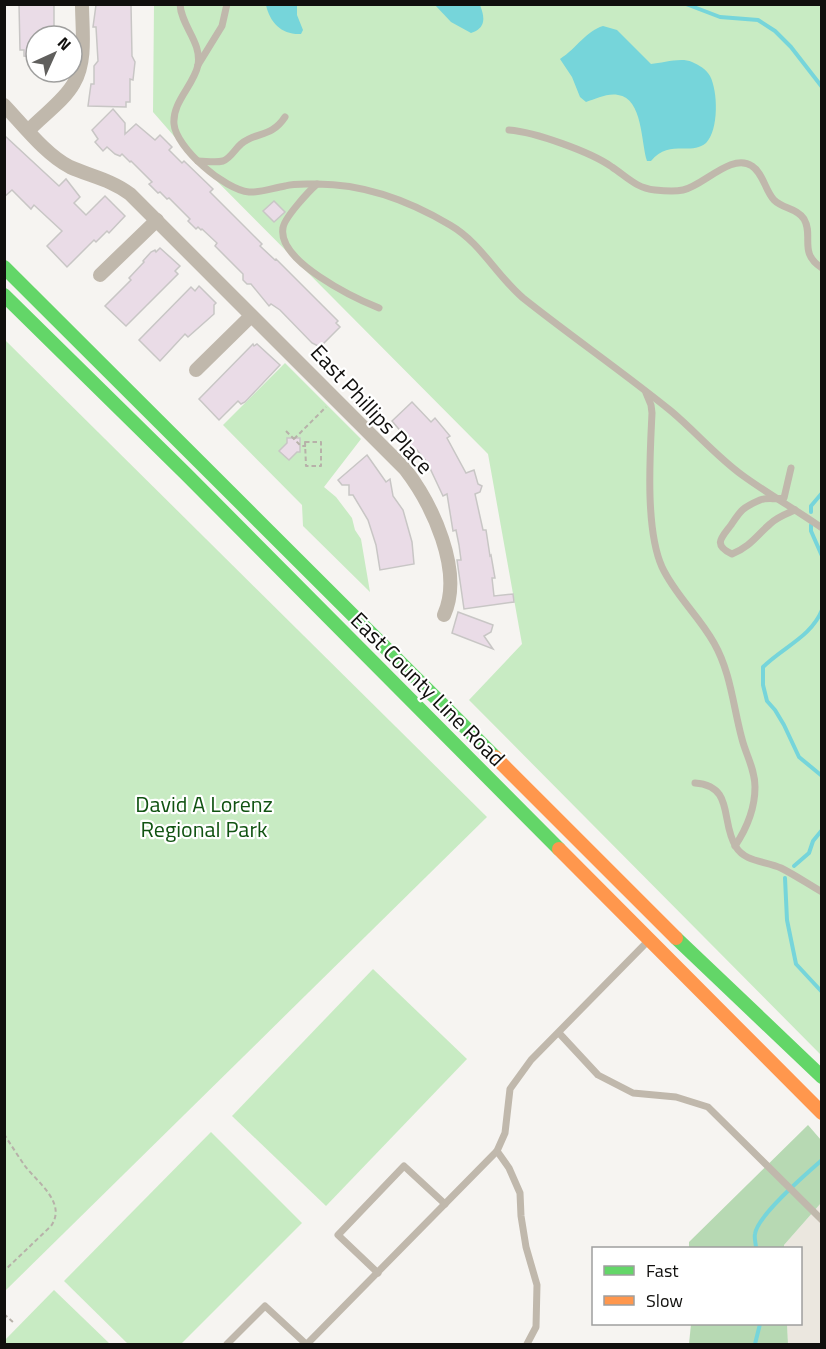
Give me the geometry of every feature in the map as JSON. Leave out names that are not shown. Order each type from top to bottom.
[{"type":"main road","name":"East County Line Road","points":[[4,267],[663,925],[822,1077]]},
{"type":"main road","name":"East County Line Road","points":[[4,295],[186,474],[648,941],[822,1113]]},
{"type":"street","points":[[29,130],[68,92],[78,75],[82,60],[82,4]]},
{"type":"street","name":"East Phillips Place","points":[[4,105],[55,156],[69,166],[122,187],[405,469],[434,516],[443,542],[448,571],[449,597],[444,615]]},
{"type":"street","points":[[100,275],[157,220]]},
{"type":"street","points":[[196,370],[251,316]]},
{"type":"lane","points":[[180,4],[180,16],[194,39],[197,49],[198,65]]},
{"type":"lane","points":[[227,4],[222,26],[198,65],[176,110],[174,123],[177,136],[198,161],[226,184],[248,192],[286,185],[351,185],[389,195],[451,225],[475,243],[512,288],[643,389],[683,422],[714,453],[741,475],[822,528]]},
{"type":"lane","points":[[198,161],[222,161],[241,144],[271,132],[280,125],[285,117]]},
{"type":"lane","points":[[509,130],[525,131],[572,148],[611,166],[633,184],[649,189],[683,190],[709,178],[723,167],[736,163],[748,163],[755,167],[774,200],[798,212],[803,218],[807,226],[809,254],[816,265],[822,268]]},
{"type":"lane","points":[[317,184],[290,213],[283,227],[283,239],[291,251],[329,284],[379,308]]},
{"type":"lane","points":[[643,389],[648,396],[652,413],[650,466],[657,550],[663,568],[700,621],[723,661],[743,743],[753,770],[755,786],[752,814],[735,846]]},
{"type":"lane","points":[[652,413],[654,408],[661,404]]},
{"type":"lane","points":[[791,468],[784,498],[763,499],[739,511],[720,537],[721,544],[726,551],[732,554],[742,550],[757,539],[770,523],[795,510]]},
{"type":"lane","points":[[695,783],[712,785],[718,791],[735,846],[742,854],[780,868],[822,892]]},
{"type":"lane","points":[[227,1344],[265,1306],[307,1344],[497,1151],[505,1133],[510,1089],[531,1060],[663,925]]},
{"type":"lane","points":[[559,1033],[598,1075],[633,1093],[676,1097],[708,1107],[821,1219]]},
{"type":"lane","points":[[497,1151],[509,1168],[520,1193],[526,1247],[537,1285],[536,1327],[527,1344]]},
{"type":"lane","points":[[378,1273],[338,1235],[404,1166],[445,1204]]},
{"type":"path","points":[[294,439],[335,399]]},
{"type":"path","points":[[286,431],[301,446],[306,446]]},
{"type":"path","points":[[305,442],[321,442],[321,466],[306,466],[306,446],[305,442]]},
{"type":"path","points":[[4,1134],[25,1166],[50,1195],[54,1203],[56,1219],[4,1271]]},
{"type":"path","points":[[4,1314],[15,1324]]},
{"type":"shaded area","points":[[821,1203],[821,1344],[788,1344],[787,1325],[802,1325],[802,1247],[784,1247]]},
{"type":"green space","points":[[154,5],[821,5],[821,1055],[469,700],[522,644],[488,454],[187,151],[153,112]]},
{"type":"green space","name":"David A Lorenz Regional Park","points":[[5,340],[487,817],[5,1291]]},
{"type":"green space","points":[[285,363],[361,439],[324,487],[336,497],[352,518],[355,530],[361,539],[370,592],[303,526],[302,505],[223,425]]},
{"type":"green space","points":[[373,969],[467,1059],[326,1206],[232,1116]]},
{"type":"green space","points":[[808,1125],[821,1140],[821,1203],[784,1247],[689,1247],[689,1242]]},
{"type":"green space","points":[[211,1132],[302,1223],[181,1344],[128,1344],[64,1281]]},
{"type":"green space","points":[[54,1290],[110,1344],[5,1344],[5,1340]]},
{"type":"green space","points":[[691,1325],[787,1325],[788,1344],[689,1344]]},
{"type":"water","points":[[266,5],[297,5],[297,15],[303,30],[301,34],[294,34],[278,27],[270,17]]},
{"type":"water","points":[[435,5],[480,5],[483,14],[482,25],[471,33],[451,22]]},
{"type":"water","points":[[603,26],[617,30],[651,64],[677,60],[688,61],[706,71],[713,83],[716,110],[713,129],[706,143],[700,147],[665,151],[651,161],[647,161],[637,113],[626,98],[610,95],[586,102],[580,97],[572,77],[560,59],[586,36]]},
{"type":"building","points":[[19,4],[54,4],[54,24],[24,24],[24,50],[20,50]]},
{"type":"building","points":[[96,5],[131,5],[132,56],[135,62],[133,80],[130,79],[130,102],[126,102],[126,107],[88,106],[91,84],[94,84],[94,66],[98,61],[96,27],[93,27]]},
{"type":"building","points":[[113,109],[125,123],[125,134],[136,124],[155,140],[160,135],[172,147],[169,150],[213,189],[210,192],[262,244],[260,246],[338,321],[336,323],[340,327],[320,347],[312,343],[280,310],[271,304],[269,306],[251,284],[243,280],[243,274],[215,246],[217,243],[202,229],[198,227],[196,229],[188,221],[190,219],[169,198],[158,193],[149,184],[152,182],[131,161],[122,154],[120,156],[115,154],[107,147],[103,151],[95,142],[98,139],[92,130]]},
{"type":"building","points":[[4,135],[59,186],[66,179],[80,197],[74,203],[86,215],[105,196],[125,216],[109,233],[107,231],[96,242],[94,240],[67,267],[47,246],[62,231],[34,205],[31,209],[12,190],[4,197]]},
{"type":"building","points":[[274,201],[285,212],[274,222],[263,211]]},
{"type":"building","points":[[160,248],[180,266],[175,271],[178,274],[126,326],[105,306],[131,280],[129,278],[151,252],[155,250],[156,252]]},
{"type":"building","points":[[199,286],[216,303],[214,314],[188,337],[185,334],[160,361],[139,340],[191,287],[195,291]]},
{"type":"building","points":[[253,344],[254,346],[257,344],[280,365],[245,402],[241,404],[238,401],[219,420],[199,399]]},
{"type":"building","points":[[412,402],[431,422],[435,418],[450,436],[447,438],[466,473],[474,470],[478,484],[482,486],[480,492],[475,494],[491,555],[495,578],[492,578],[494,596],[513,594],[514,602],[464,609],[457,560],[461,560],[459,545],[456,530],[453,531],[447,494],[443,496],[427,462],[417,450],[415,452],[392,421]]},
{"type":"building","points":[[287,438],[300,438],[300,452],[289,460],[279,451],[287,443]]},
{"type":"building","points":[[367,455],[386,482],[390,479],[393,496],[403,510],[412,542],[414,564],[380,570],[376,545],[368,520],[353,495],[349,495],[349,485],[342,485],[338,480]]},
{"type":"building","points":[[458,612],[493,625],[491,632],[484,636],[493,649],[452,633]]},
{"type":"waterway","points":[[686,4],[720,17],[758,20],[775,31],[791,47],[822,87]]},
{"type":"waterway","points":[[811,512],[811,506],[822,493]]},
{"type":"waterway","points":[[811,525],[811,531],[822,556]]},
{"type":"waterway","points":[[822,610],[804,635],[763,667],[763,685],[767,701],[784,725],[799,757],[822,776]]},
{"type":"waterway","points":[[794,866],[809,853],[813,841],[822,830]]},
{"type":"waterway","points":[[785,878],[787,920],[796,964],[822,992]]},
{"type":"waterway","points":[[756,1247],[755,1234],[764,1217],[783,1195],[822,1160]]},
{"type":"waterway","points":[[755,1344],[760,1325]]},
{"type":"traffic: fast","points":[[4,267],[495,757]]},
{"type":"traffic: fast","points":[[4,295],[186,474],[559,849]]},
{"type":"traffic: fast","points":[[676,938],[822,1077]]},
{"type":"traffic: slow","points":[[495,757],[676,938]]},
{"type":"traffic: slow","points":[[559,849],[822,1113]]}]
